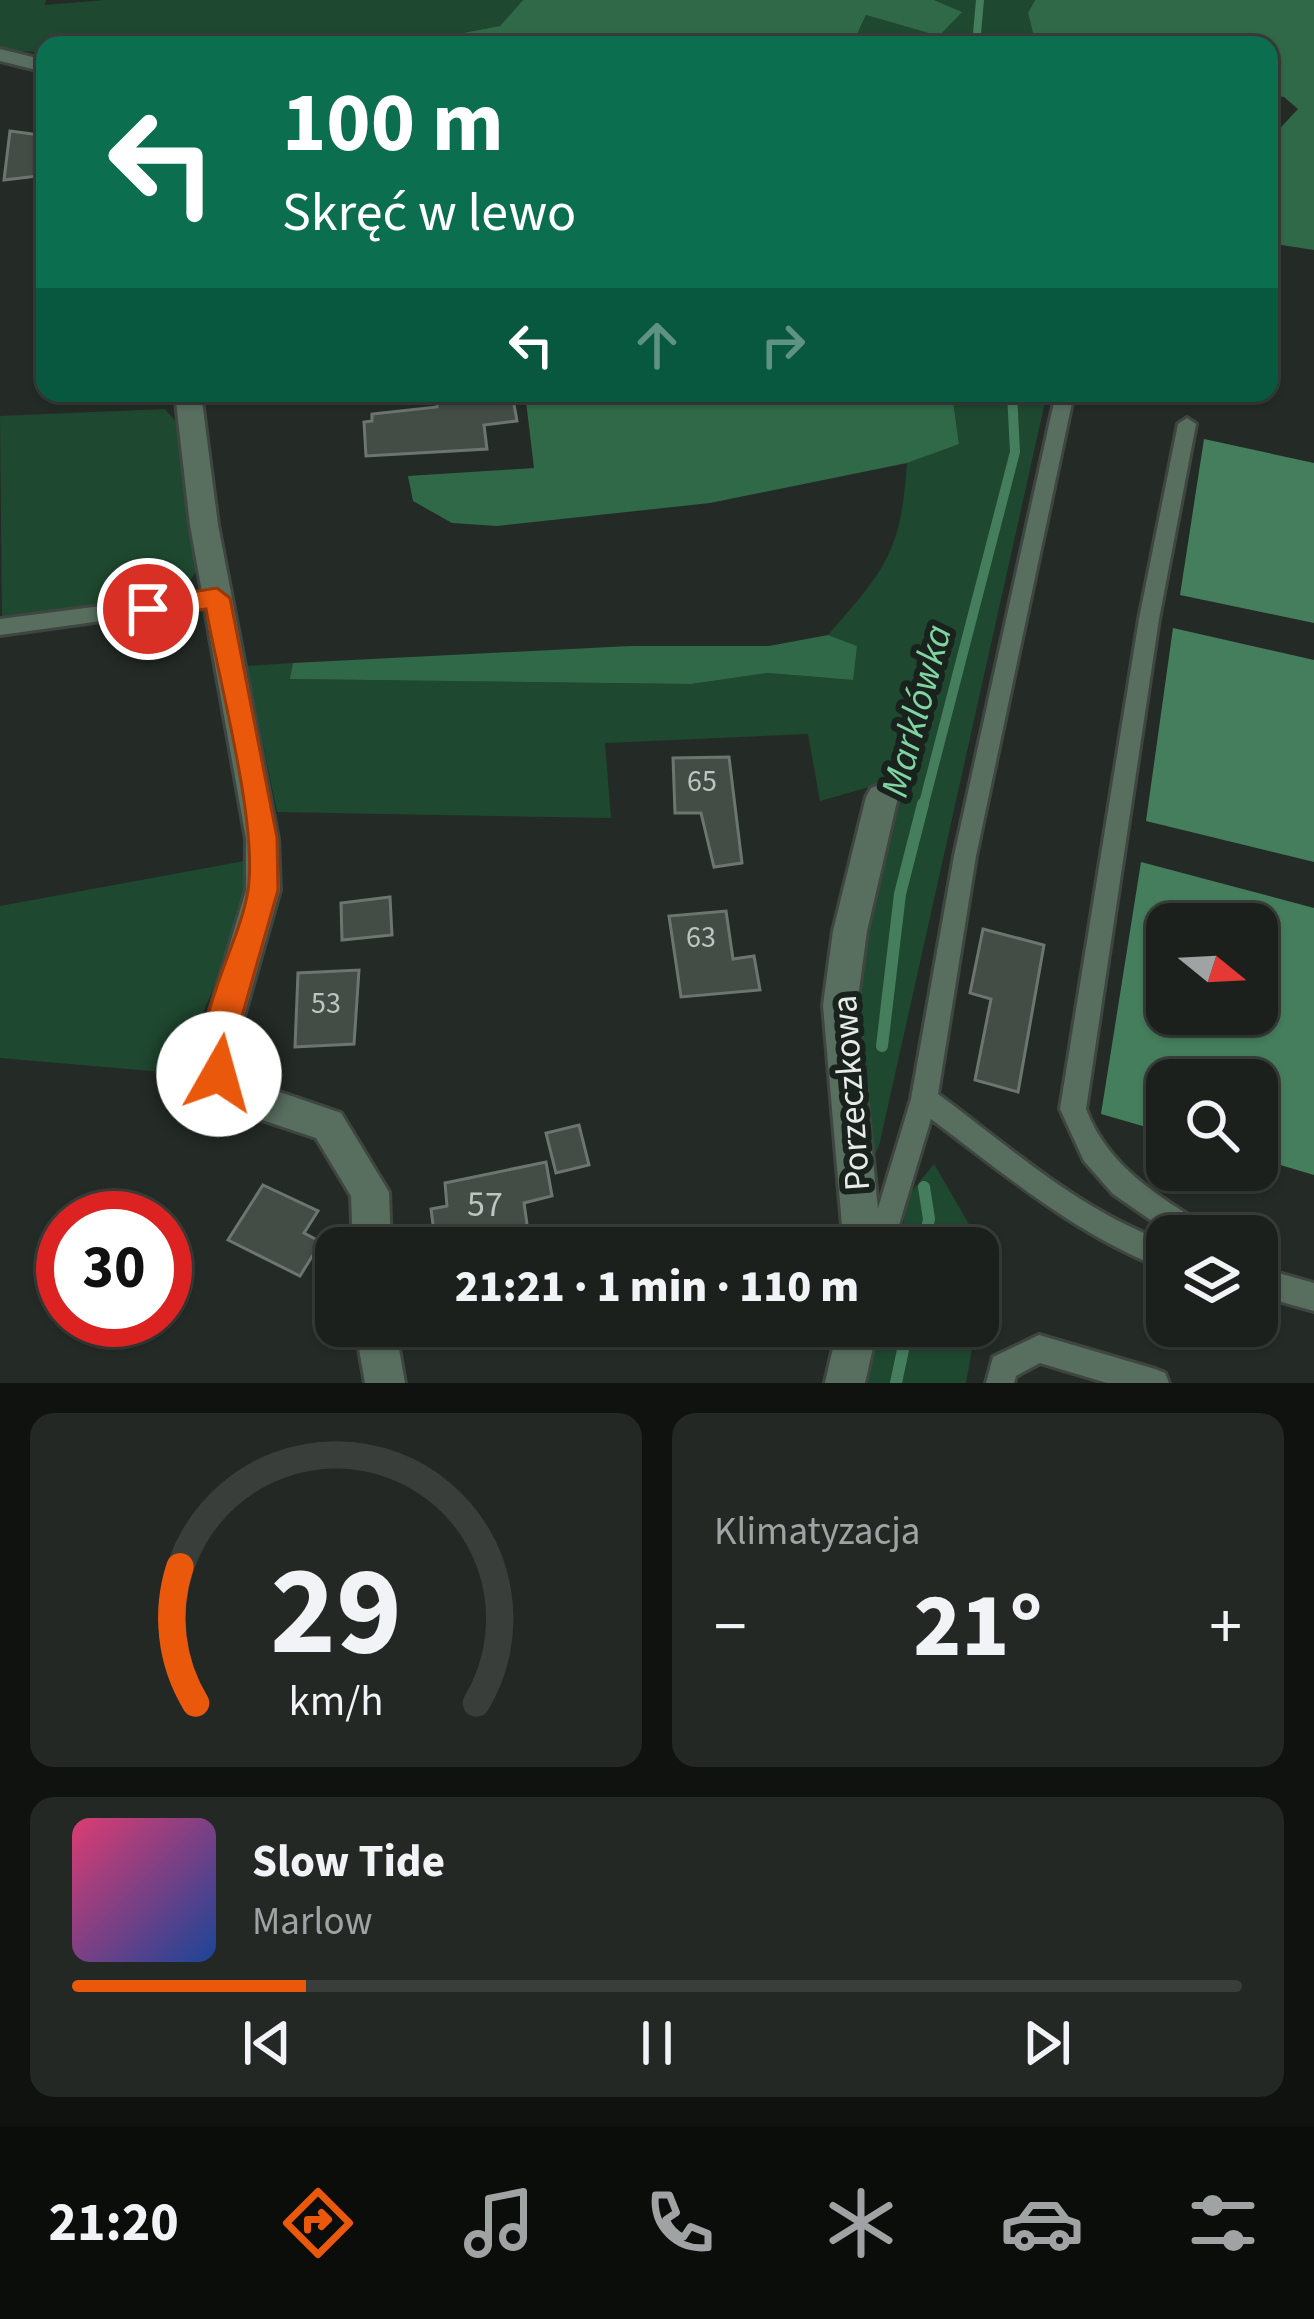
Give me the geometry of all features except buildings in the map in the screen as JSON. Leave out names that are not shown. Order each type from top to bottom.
[{"type":"street","points":[[0,56],[36,64]]},
{"type":"street","points":[[189,402],[217,598],[262,838],[263,890],[218,1044],[219,1074],[257,1102],[328,1125],[370,1192],[371,1227]]},
{"type":"street","name":"Porzeczkowa","points":[[861,1227],[840,1005],[850,931],[882,797]]},
{"type":"street","points":[[379,1347],[385,1383]]},
{"type":"street","points":[[845,1383],[853,1347]]},
{"type":"lane","points":[[885,1227],[925,1099],[965,856],[1063,402]]},
{"type":"lane","points":[[1161,1215],[1108,1175],[1080,1133],[1073,1109],[1149,619],[1187,424]]},
{"type":"lane","points":[[0,627],[217,598]]},
{"type":"lane","points":[[925,1099],[1075,1208],[1146,1250]]},
{"type":"lane","points":[[1278,1287],[1314,1297]]},
{"type":"lane","points":[[1000,1383],[1003,1367],[1039,1349],[1154,1383]]},
{"type":"shaded area","points":[[0,0],[46,0],[45,5],[105,0],[523,0],[500,26],[447,36],[36,36],[36,52],[0,49]]},
{"type":"shaded area","points":[[523,0],[934,0],[962,12],[939,36],[866,15],[856,36],[447,36],[500,26]]},
{"type":"shaded area","points":[[934,0],[1035,0],[1028,13],[1034,36],[939,36],[961,12]]},
{"type":"shaded area","points":[[1035,0],[1314,0],[1314,250],[1278,244],[1278,130],[1298,109],[1278,96],[1278,36],[1034,36],[1028,13]]},
{"type":"shaded area","points":[[866,15],[939,36],[857,36]]},
{"type":"shaded area","points":[[526,402],[953,402],[959,444],[907,463],[710,503],[497,526],[452,523],[413,501],[408,476],[534,468]]},
{"type":"shaded area","points":[[953,402],[1045,402],[879,1146],[867,1171],[855,977],[904,777],[820,801],[808,734],[605,743],[611,818],[277,812],[247,666],[293,663],[291,679],[691,684],[768,673],[852,680],[856,646],[828,635],[887,558],[900,518],[907,463],[959,443]]},
{"type":"shaded area","points":[[165,409],[179,425],[199,568],[182,591],[158,599],[2,616],[0,416]]},
{"type":"shaded area","points":[[1204,439],[1314,463],[1314,623],[1180,595]]},
{"type":"shaded area","points":[[1173,628],[1314,660],[1314,862],[1146,821]]},
{"type":"shaded area","points":[[828,635],[857,646],[853,680],[768,673],[691,684],[290,679],[293,663],[630,646],[769,646]]},
{"type":"shaded area","points":[[250,860],[234,941],[199,1022],[187,1074],[0,1058],[0,906]]},
{"type":"shaded area","points":[[1141,862],[1314,908],[1314,1175],[1278,1164],[1278,1059],[1146,1059],[1146,1127],[1101,1114]]},
{"type":"shaded area","points":[[934,1164],[971,1227],[903,1227],[908,1196]]},
{"type":"shaded area","points":[[876,1347],[972,1347],[966,1383],[867,1383]]},
{"type":"waterway","name":"Marklówka","points":[[977,36],[980,0]]},
{"type":"waterway","name":"Marklówka","points":[[923,807],[1015,452],[1012,402]]},
{"type":"waterway","name":"Marklówka","points":[[882,1046],[900,894],[923,804]]},
{"type":"waterway","name":"Marklówka","points":[[924,1187],[927,1227]]},
{"type":"waterway","name":"Marklówka","points":[[896,1383],[904,1347]]},
{"type":"route","points":[[148,609],[217,598],[262,838],[263,890],[218,1044],[219,1074]]}]
